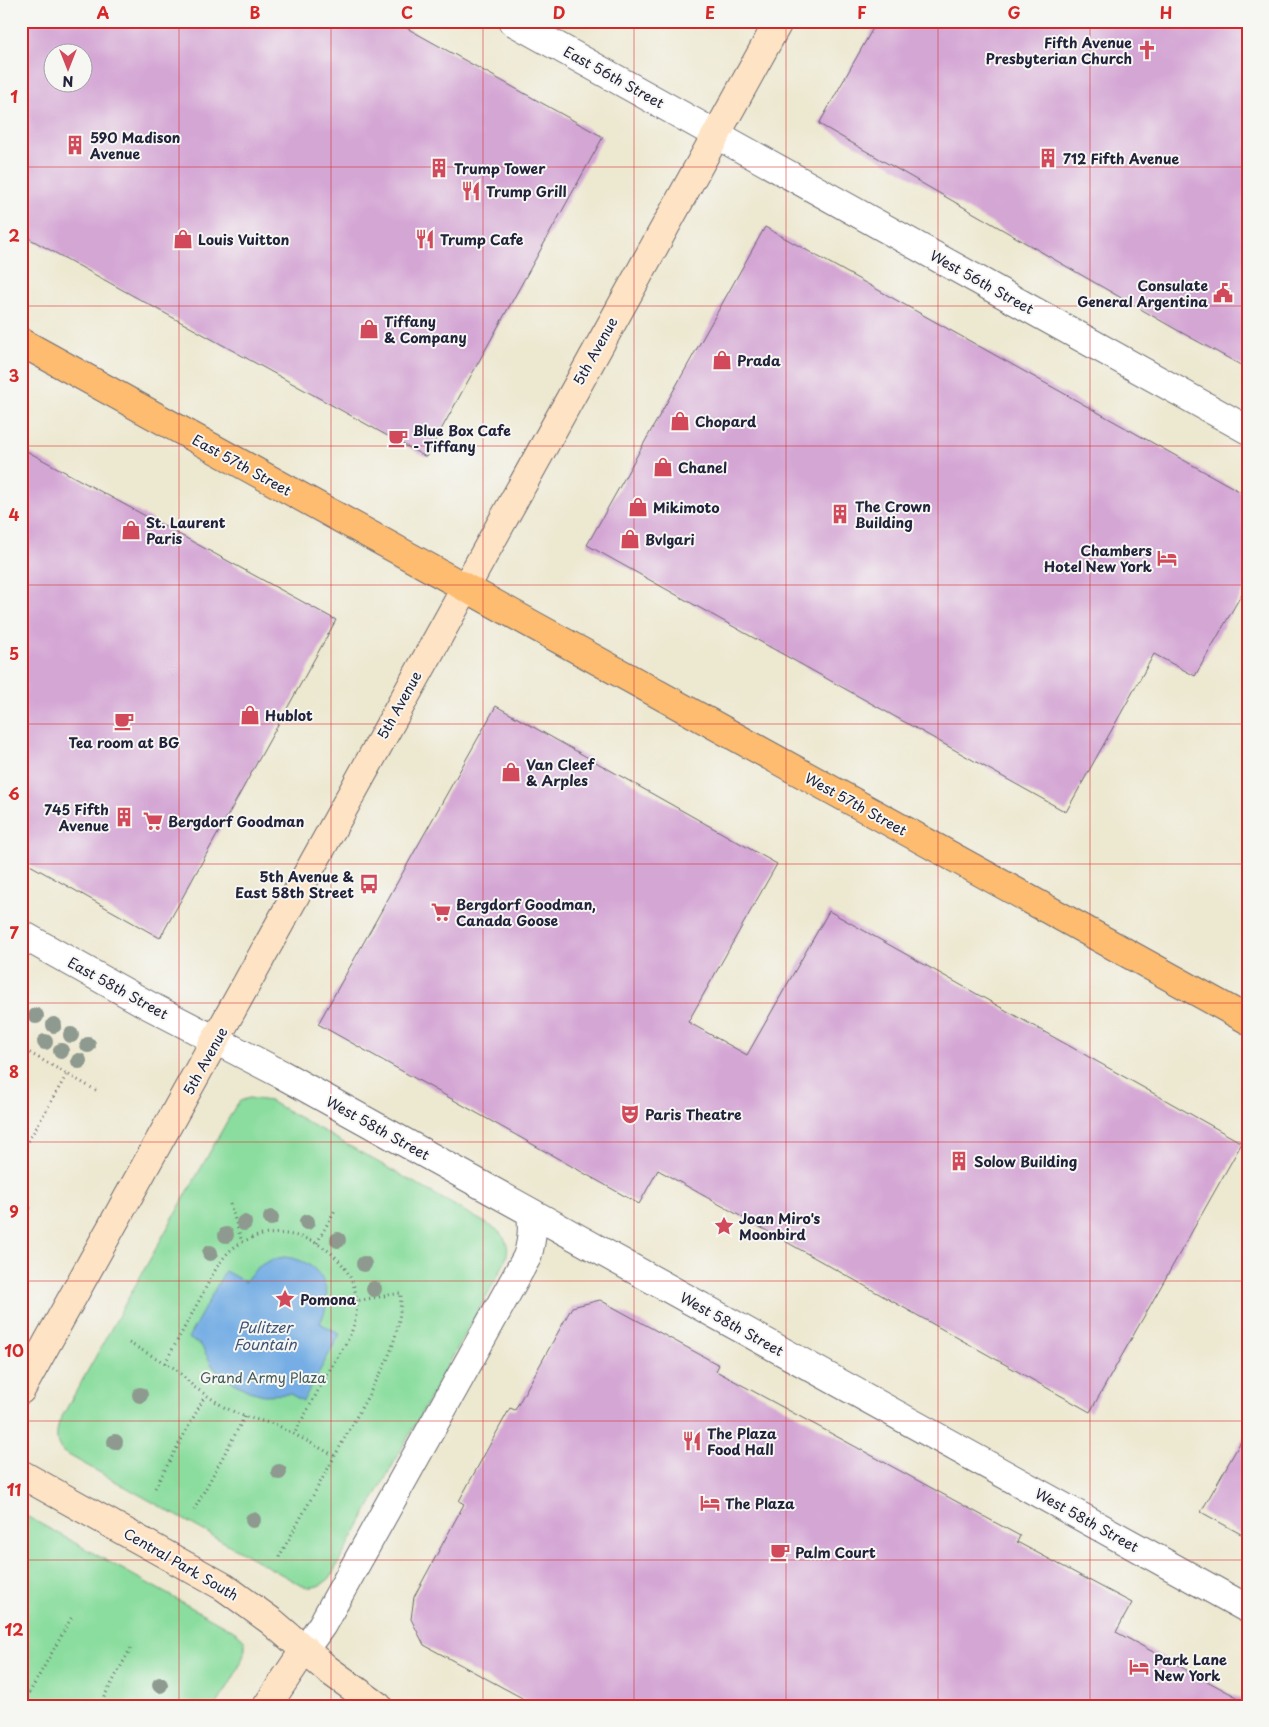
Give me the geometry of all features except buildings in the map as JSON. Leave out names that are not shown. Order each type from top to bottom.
[{"type":"main road","name":"5th Avenue","points":[[21,1390],[216,1041],[464,587],[779,21]]},
{"type":"main road","name":"East 57th Street","points":[[21,342],[464,587]]},
{"type":"main road","name":"West 57th Street","points":[[464,587],[1248,1020]]},
{"type":"main road","name":"Central Park South","points":[[21,1474],[224,1587],[271,1621],[327,1668],[378,1706]]},
{"type":"main road","points":[[267,1706],[305,1649]]},
{"type":"street","name":"East 56th Street","points":[[512,21],[716,134]]},
{"type":"street","name":"West 56th Street","points":[[716,134],[1248,430]]},
{"type":"street","name":"East 58th Street","points":[[21,934],[216,1041]]},
{"type":"street","name":"West 58th Street","points":[[216,1041],[281,1074],[1248,1609]]},
{"type":"street","points":[[305,1649],[338,1597],[527,1257],[532,1243],[531,1214]]},
{"type":"path","points":[[21,1048],[99,1092]]},
{"type":"path","points":[[21,1154],[67,1074]]},
{"type":"path","points":[[21,1204],[32,1210]]},
{"type":"path","points":[[230,1204],[242,1242]]},
{"type":"path","points":[[317,1243],[336,1210]]},
{"type":"path","points":[[165,1363],[219,1265],[231,1250],[242,1242],[254,1237],[273,1233],[298,1235],[317,1243],[336,1258],[351,1277],[356,1301],[355,1320],[349,1337],[294,1434]]},
{"type":"path","points":[[279,1558],[336,1456],[395,1343],[401,1311],[401,1293],[356,1301]]},
{"type":"path","points":[[129,1343],[185,1376],[206,1396],[224,1407],[245,1416],[277,1425],[336,1456]]},
{"type":"path","points":[[155,1488],[206,1396]]},
{"type":"path","points":[[194,1510],[245,1416]]},
{"type":"path","points":[[22,1706],[73,1615]]},
{"type":"path","points":[[99,1706],[131,1648]]},
{"type":"green space","name":"Grand Army Plaza","points":[[249,1098],[270,1101],[496,1229],[502,1235],[507,1246],[507,1256],[498,1275],[330,1578],[314,1587],[306,1587],[297,1583],[63,1452],[57,1438],[59,1422],[235,1107],[240,1101]]},
{"type":"green space","points":[[21,1513],[240,1636],[245,1644],[245,1651],[234,1676],[216,1706],[21,1706]]},
{"type":"water","name":"Pulitzer Fountain","points":[[284,1257],[297,1259],[308,1264],[322,1279],[326,1289],[327,1300],[320,1323],[340,1334],[303,1401],[290,1394],[264,1395],[237,1385],[213,1367],[201,1345],[188,1338],[225,1271],[245,1282],[262,1265]]},
{"type":"place","name":"Fifth Avenue Presbyterian Church","points":[[1147,50]]},
{"type":"place","name":"590 Madison Avenue","points":[[75,145]]},
{"type":"place","name":"712 Fifth Avenue","points":[[1048,158]]},
{"type":"place","name":"Trump Tower","points":[[439,168]]},
{"type":"place","name":"Trump Grill","points":[[471,191]]},
{"type":"place","name":"Louis Vuitton","points":[[183,239]]},
{"type":"place","name":"Trump Cafe","points":[[425,239]]},
{"type":"place","name":"Consulate General Argentina","points":[[1223,293]]},
{"type":"place","name":"Tiffany & Company","points":[[369,329]]},
{"type":"place","name":"Prada","points":[[722,360]]},
{"type":"place","name":"Chopard","points":[[680,421]]},
{"type":"place","name":"Blue Box Cafe - Tiffany","points":[[398,438]]},
{"type":"place","name":"Chanel","points":[[663,467]]},
{"type":"place","name":"Mikimoto","points":[[638,507]]},
{"type":"place","name":"The Crown Building","points":[[840,514]]},
{"type":"place","name":"St. Laurent Paris","points":[[131,530]]},
{"type":"place","name":"Bvlgari","points":[[630,539]]},
{"type":"place","name":"Chambers Hotel New York","points":[[1167,558]]},
{"type":"place","name":"Hublot","points":[[250,715]]},
{"type":"place","name":"Tea room at BG","points":[[124,721]]},
{"type":"place","name":"Van Cleef & Arples","points":[[511,772]]},
{"type":"place","name":"745 Fifth Avenue","points":[[124,817]]},
{"type":"place","name":"Bergdorf Goodman","points":[[153,821]]},
{"type":"place","name":"5th Avenue & East 58th Street","points":[[369,884]]},
{"type":"place","name":"Bergdorf Goodman, Canada Goose","points":[[441,912]]},
{"type":"place","name":"Paris Theatre","points":[[630,1114]]},
{"type":"place","name":"Solow Building","points":[[959,1161]]},
{"type":"place","name":"Joan Miro's Moonbird","points":[[724,1226]]},
{"type":"place","name":"Pomona","points":[[285,1299]]},
{"type":"place","name":"The Plaza Food Hall","points":[[692,1441]]},
{"type":"place","name":"The Plaza","points":[[710,1503]]},
{"type":"place","name":"Palm Court","points":[[780,1552]]},
{"type":"place","name":"Park Lane New York","points":[[1139,1667]]}]
